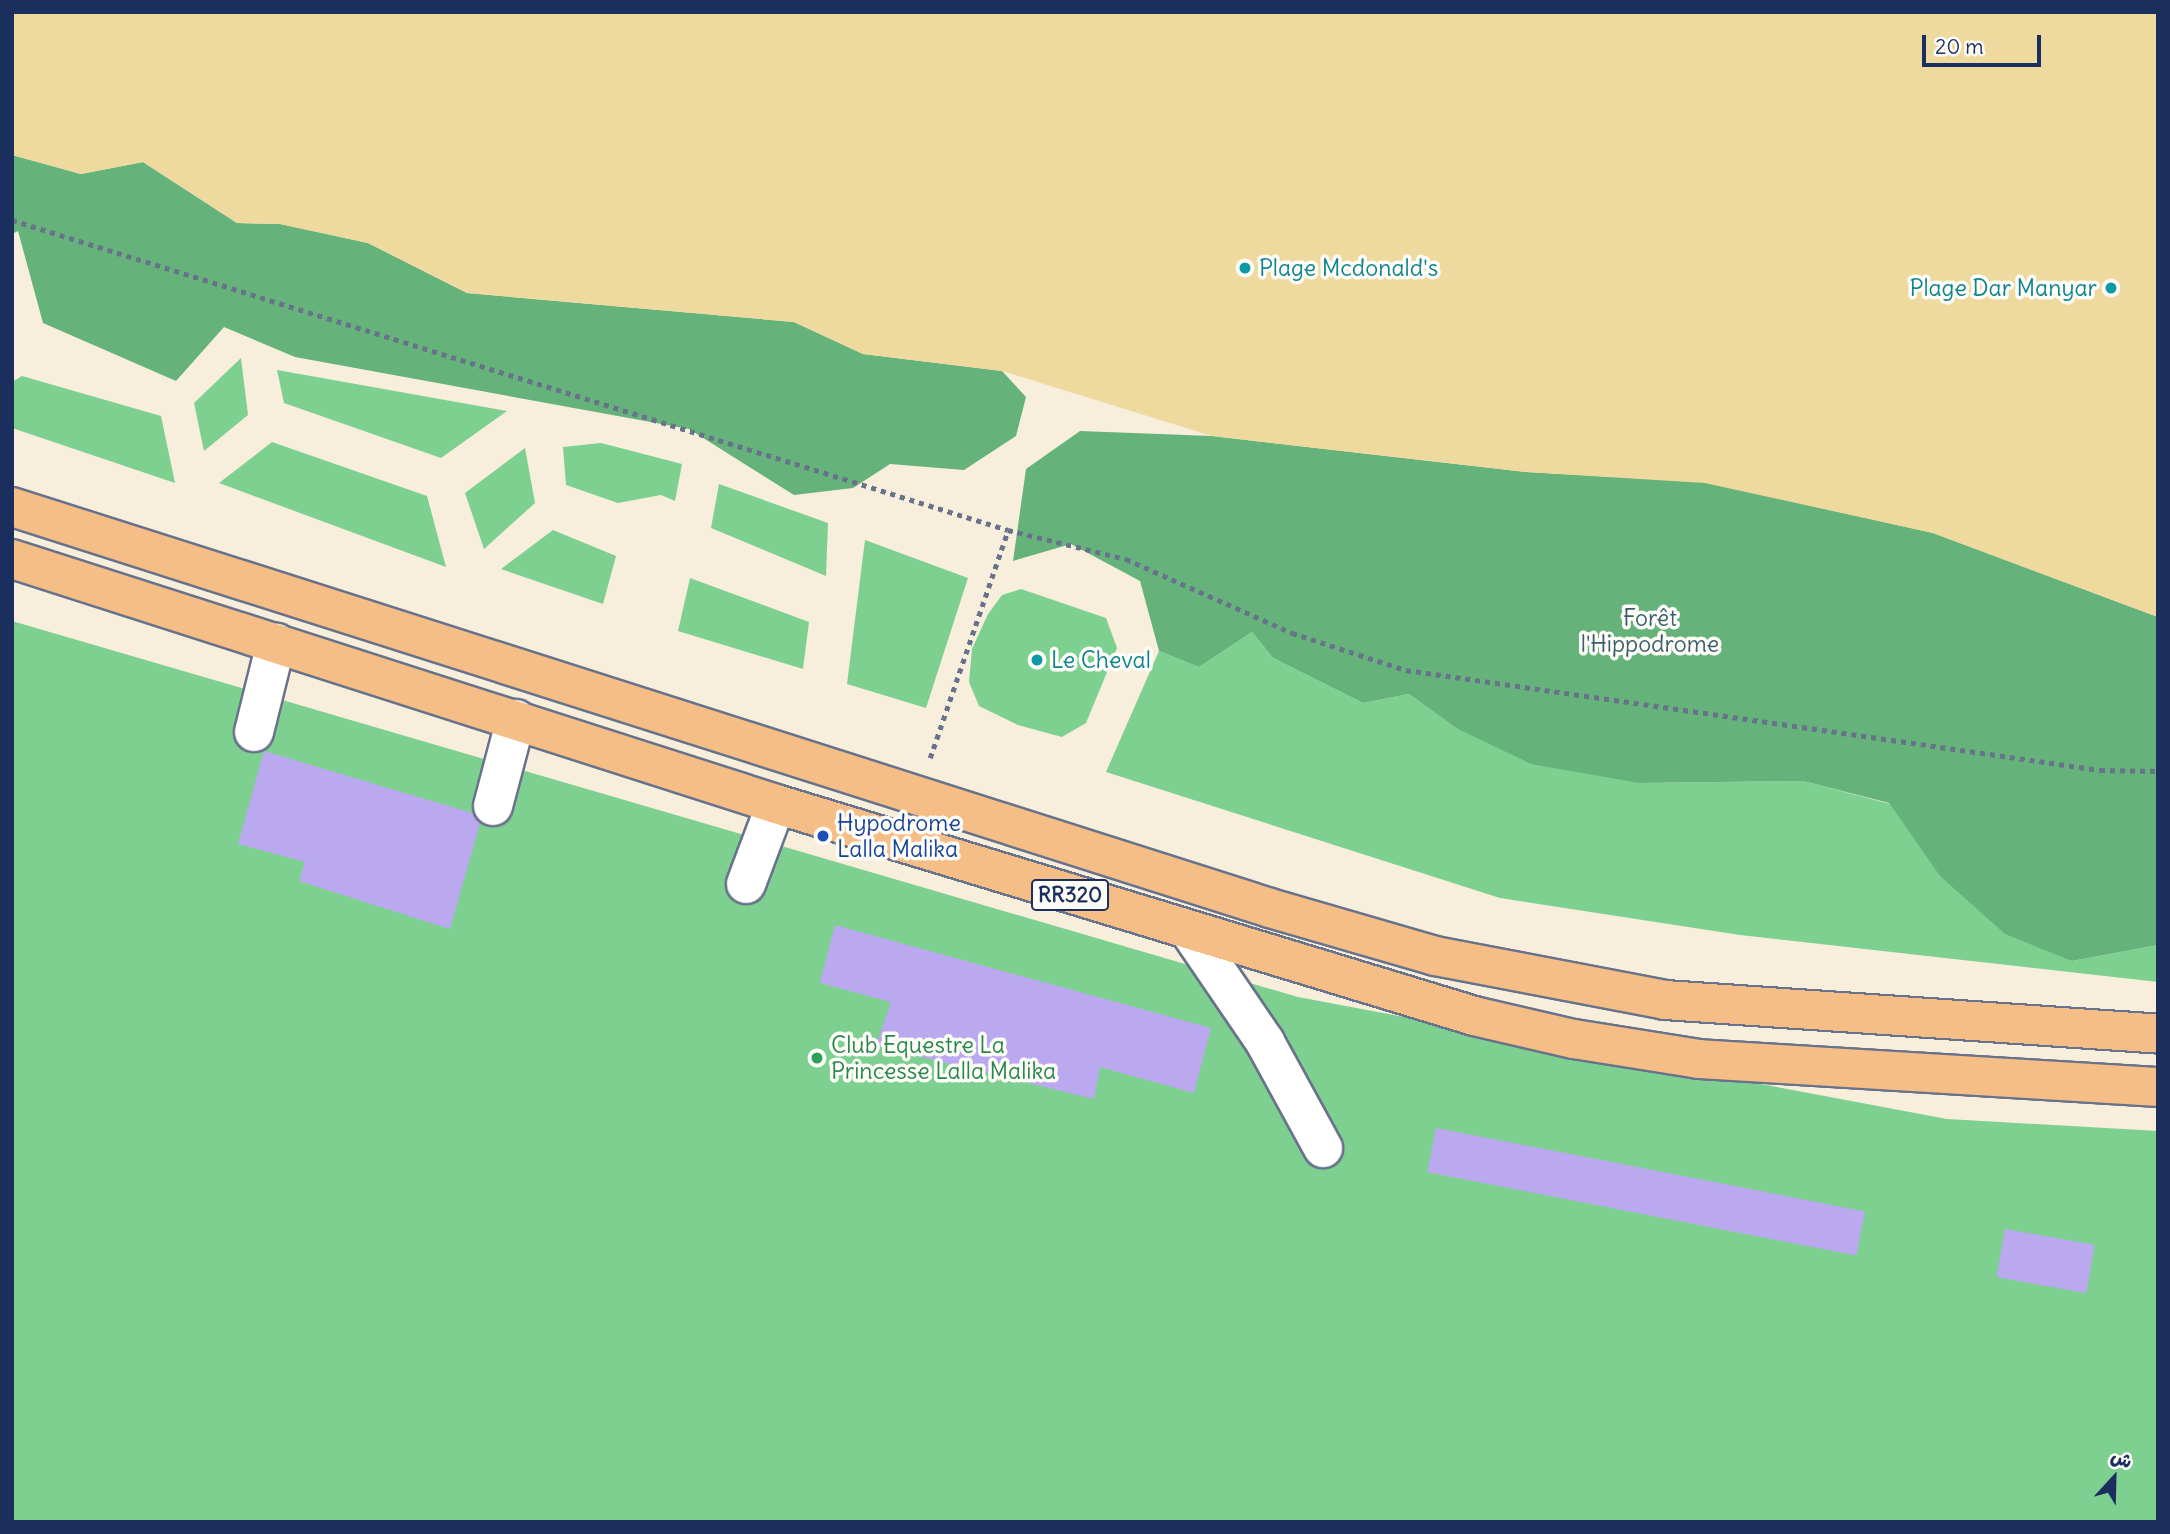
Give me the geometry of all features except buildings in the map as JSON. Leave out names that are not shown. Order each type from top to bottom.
[{"type":"highway","name":"RR320","points":[[12,507],[1270,908],[1435,956],[1665,1000],[2158,1034]]},
{"type":"highway","name":"RR320","points":[[12,559],[776,804],[1190,932],[1474,1016],[1574,1039],[1699,1059],[2158,1087]]},
{"type":"highway","points":[[1259,951],[1270,908]]},
{"type":"street","points":[[254,732],[276,643]]},
{"type":"street","points":[[493,806],[516,719]]},
{"type":"street","points":[[746,884],[776,804]]},
{"type":"street","points":[[1190,932],[1265,1042],[1323,1148]]},
{"type":"path","points":[[12,220],[1008,530],[1126,559],[1292,633],[1406,670],[2100,770],[2158,771]]},
{"type":"path","points":[[918,794],[1008,530]]},
{"type":"green space","points":[[12,155],[81,174],[143,162],[237,223],[280,224],[368,243],[467,293],[794,322],[863,354],[1002,371],[1026,397],[1016,436],[964,470],[890,464],[853,488],[794,495],[689,429],[295,357],[224,327],[176,381],[43,323],[18,231],[12,234]]},
{"type":"green space","points":[[241,358],[248,415],[204,451],[194,403]]},
{"type":"green space","points":[[277,370],[507,411],[441,458],[284,403]]},
{"type":"green space","points":[[22,376],[161,416],[175,483],[12,428],[12,382]]},
{"type":"green space","name":"Forêt l'Hippodrome","points":[[1080,431],[1212,436],[1526,472],[1705,482],[1933,533],[2158,617],[2158,945],[2072,961],[2005,934],[1940,876],[1889,803],[1803,781],[1639,783],[1531,764],[1456,728],[1409,694],[1363,703],[1273,658],[1252,632],[1199,667],[1159,651],[1140,581],[1071,544],[1013,561],[1026,469]]},
{"type":"green space","points":[[272,442],[427,496],[446,567],[219,483]]},
{"type":"green space","points":[[601,443],[682,464],[675,501],[661,495],[618,503],[566,485],[563,447]]},
{"type":"green space","points":[[525,448],[535,503],[484,549],[465,493]]},
{"type":"green space","points":[[719,484],[828,523],[826,576],[711,528]]},
{"type":"green space","points":[[553,530],[616,556],[603,604],[501,569]]},
{"type":"green space","points":[[865,540],[968,578],[926,708],[847,684]]},
{"type":"green space","points":[[690,578],[809,622],[803,669],[678,631]]},
{"type":"green space","points":[[1021,589],[1106,618],[1117,648],[1086,723],[1062,737],[1018,725],[979,706],[969,682],[972,649],[988,614],[1002,595]]},
{"type":"green space","name":"Club Equestre La Princesse Lalla Malika","points":[[12,621],[1298,997],[1947,1119],[2158,1131],[2158,1522],[12,1522]]},
{"type":"green space","points":[[1252,632],[1273,658],[1363,703],[1409,694],[1456,728],[1639,783],[1803,781],[1890,804],[1940,875],[2072,961],[2158,945],[2158,982],[1740,935],[1500,898],[1106,772],[1159,651],[1199,667]]},
{"type":"sand","name":"Plage Mcdonald's","points":[[12,12],[2158,12],[2158,617],[1933,533],[1705,483],[1526,472],[1212,436],[1002,371],[863,354],[794,322],[467,293],[368,243],[280,224],[237,223],[143,162],[81,174],[12,155]]},
{"type":"place","name":"Plage Mcdonald's","points":[[1245,268]]},
{"type":"place","name":"Plage Dar Manyar","points":[[2111,288]]},
{"type":"place","name":"Le Cheval","points":[[1037,660]]},
{"type":"place","name":"Hypodrome Lalla Malika","points":[[823,836]]},
{"type":"place","name":"Club Equestre La Princesse Lalla Malika","points":[[817,1058]]}]
